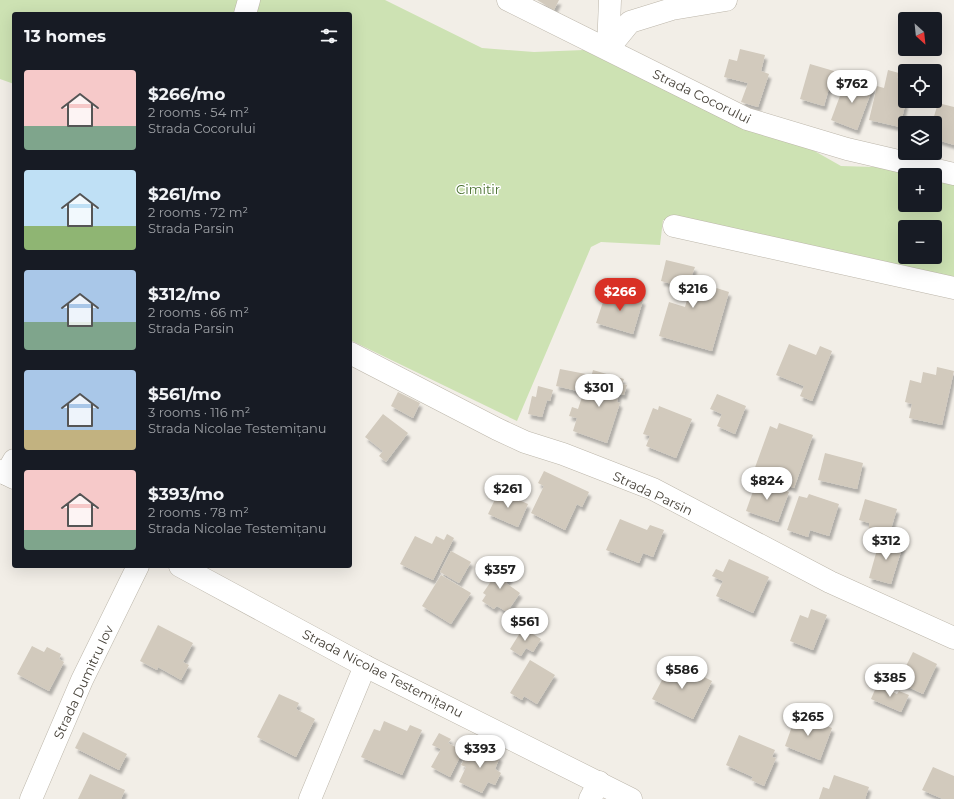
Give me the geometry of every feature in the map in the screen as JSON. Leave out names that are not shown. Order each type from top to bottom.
[{"type":"street","points":[[246,12],[249,0]]},
{"type":"street","name":"Strada Cocorului","points":[[508,0],[747,119],[847,149],[954,174]]},
{"type":"street","points":[[608,49],[610,0]]},
{"type":"street","points":[[608,49],[630,22],[672,9],[726,0]]},
{"type":"street","points":[[674,226],[954,288]]},
{"type":"street","name":"Strada Parsin","points":[[352,354],[525,442],[563,454],[653,489],[830,582],[954,638]]},
{"type":"street","name":"Strada Dumitru Iov","points":[[31,799],[82,680],[137,568]]},
{"type":"street","name":"Strada Nicolae Testemițanu","points":[[184,568],[594,791],[631,799]]},
{"type":"street","points":[[310,799],[366,666]]},
{"type":"green space","name":"Cimitir","points":[[0,0],[385,0],[482,48],[534,52],[584,50],[595,53],[811,149],[841,166],[874,167],[891,165],[907,168],[898,168],[898,212],[942,212],[942,175],[954,177],[954,284],[663,220],[660,245],[601,242],[591,247],[517,421],[352,341],[352,12],[12,12],[12,83],[0,79]]},
{"type":"building","points":[[537,0],[559,0],[554,10]]},
{"type":"building","points":[[740,49],[765,55],[761,71],[769,74],[758,107],[741,102],[748,83],[724,77],[729,59],[737,61]]},
{"type":"building","points":[[810,64],[834,71],[824,106],[800,99]]},
{"type":"building","points":[[888,70],[898,73],[898,108],[904,108],[903,116],[898,116],[898,127],[869,120],[877,86],[884,88]]},
{"type":"building","points":[[847,77],[873,87],[857,130],[831,120]]},
{"type":"building","points":[[942,104],[954,107],[954,145],[942,141],[942,116],[934,116],[936,108],[942,108]]},
{"type":"building","points":[[666,260],[695,267],[692,275],[705,278],[704,284],[729,292],[712,351],[659,336],[669,302],[685,307],[690,289],[661,281]]},
{"type":"building","points":[[607,290],[643,300],[633,334],[596,323]]},
{"type":"building","points":[[789,344],[816,355],[820,346],[832,351],[812,401],[800,396],[804,386],[776,375]]},
{"type":"building","points":[[937,367],[954,371],[942,425],[909,418],[912,404],[905,402],[910,380],[921,383],[923,372],[936,375]]},
{"type":"building","points":[[560,369],[586,374],[582,392],[556,386]]},
{"type":"building","points":[[593,370],[624,379],[622,384],[627,385],[624,395],[619,394],[617,402],[620,403],[607,443],[573,431],[577,418],[569,416],[572,407],[578,409],[584,391],[606,399],[608,391],[589,385]]},
{"type":"building","points":[[538,386],[553,390],[550,401],[547,400],[542,417],[528,414],[532,396],[536,397]]},
{"type":"building","points":[[398,392],[420,403],[413,418],[391,406]]},
{"type":"building","points":[[717,394],[746,406],[735,434],[717,426],[722,414],[710,409]]},
{"type":"building","points":[[659,406],[692,419],[676,458],[646,446],[650,436],[643,434],[653,408],[658,410]]},
{"type":"building","points":[[383,414],[408,433],[386,462],[379,456],[383,451],[365,437]]},
{"type":"building","points":[[779,423],[813,435],[794,488],[753,473],[770,426],[777,429]]},
{"type":"building","points":[[825,453],[863,463],[857,489],[818,480]]},
{"type":"building","points":[[544,471],[589,492],[582,507],[577,504],[565,530],[531,513],[544,486],[538,483]]},
{"type":"building","points":[[757,480],[789,492],[778,522],[746,511]]},
{"type":"building","points":[[499,491],[528,504],[518,527],[488,514]]},
{"type":"building","points":[[809,494],[839,504],[829,536],[810,530],[808,537],[787,530],[799,496],[807,498]]},
{"type":"building","points":[[865,499],[897,509],[888,539],[876,535],[877,530],[869,528],[869,523],[859,520]]},
{"type":"building","points":[[620,519],[647,530],[650,525],[664,530],[653,557],[643,553],[639,563],[606,550]]},
{"type":"building","points":[[447,534],[454,538],[433,580],[400,564],[415,536],[432,544],[436,536],[444,540]]},
{"type":"building","points":[[880,539],[903,545],[891,584],[869,578]]},
{"type":"building","points":[[451,551],[471,562],[459,583],[440,572]]},
{"type":"building","points":[[729,559],[769,577],[753,613],[716,596],[723,581],[712,576],[716,569],[723,572]]},
{"type":"building","points":[[493,562],[512,575],[506,583],[520,593],[507,612],[497,606],[494,609],[482,601],[486,595],[483,593],[496,574],[488,569]]},
{"type":"building","points":[[441,575],[471,593],[451,624],[422,606]]},
{"type":"building","points":[[811,609],[827,615],[813,650],[790,641],[800,615],[808,618]]},
{"type":"building","points":[[158,625],[193,643],[183,662],[189,665],[181,680],[158,667],[157,670],[140,661]]},
{"type":"building","points":[[523,628],[541,639],[533,652],[526,648],[521,656],[510,649]]},
{"type":"building","points":[[32,646],[44,652],[47,647],[61,654],[59,659],[64,662],[49,691],[17,674]]},
{"type":"building","points":[[913,652],[937,664],[923,694],[898,682]]},
{"type":"building","points":[[530,660],[555,675],[537,704],[524,696],[522,700],[510,693]]},
{"type":"building","points":[[672,661],[712,681],[693,719],[652,699]]},
{"type":"building","points":[[877,685],[897,694],[899,691],[909,695],[901,712],[871,699]]},
{"type":"building","points":[[279,694],[299,703],[296,709],[315,719],[296,757],[257,737]]},
{"type":"building","points":[[796,715],[832,728],[820,760],[785,746]]},
{"type":"building","points":[[384,721],[407,731],[410,725],[422,730],[402,775],[361,757],[374,729],[380,731]]},
{"type":"building","points":[[83,732],[127,754],[119,770],[75,748]]},
{"type":"building","points":[[439,733],[451,739],[448,743],[463,751],[450,777],[431,767],[441,749],[432,745]]},
{"type":"building","points":[[739,735],[775,750],[772,757],[776,758],[764,786],[751,780],[753,777],[726,765]]},
{"type":"building","points":[[471,746],[476,749],[478,746],[500,757],[495,769],[501,773],[495,785],[488,782],[482,793],[459,782],[466,767],[461,765]]},
{"type":"building","points":[[933,767],[954,776],[954,799],[943,799],[922,790]]},
{"type":"building","points":[[90,774],[125,790],[121,799],[78,799]]},
{"type":"building","points":[[834,775],[869,787],[865,799],[819,799],[823,787],[829,789]]}]
